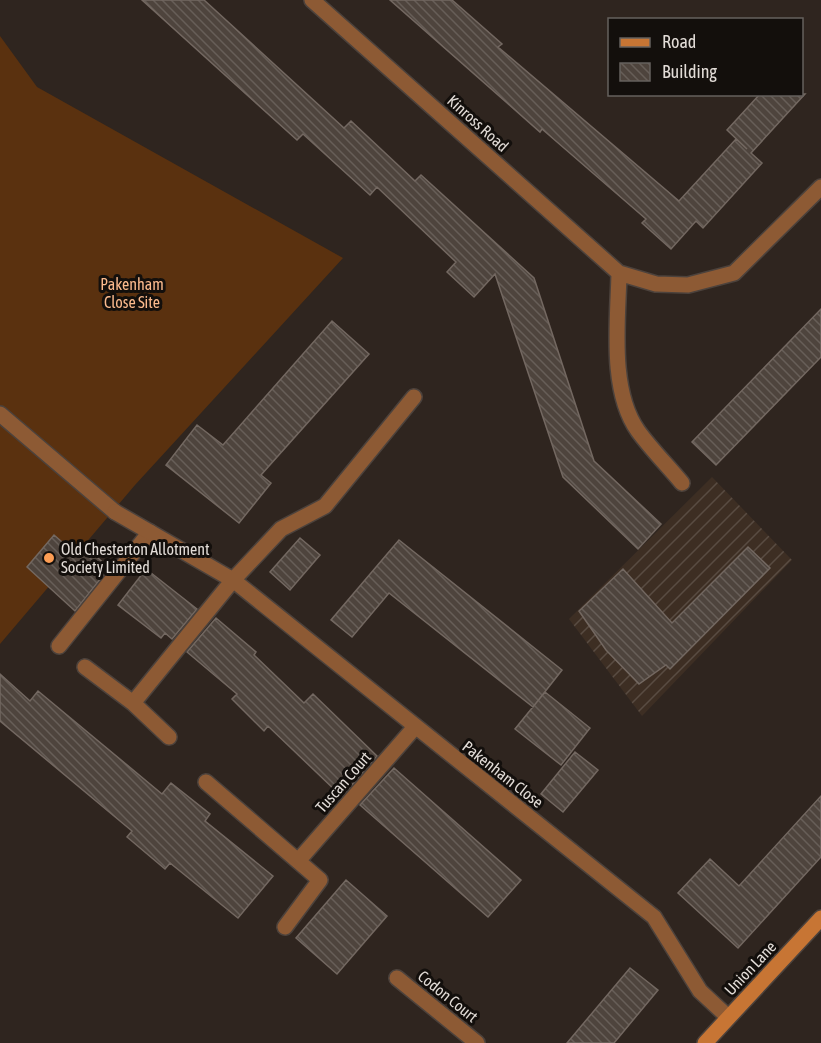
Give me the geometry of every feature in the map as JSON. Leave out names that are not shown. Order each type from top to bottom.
[{"type":"street","name":"Kinross Road","points":[[312,0],[620,273],[656,284],[688,285],[734,273],[821,187]]},
{"type":"street","points":[[620,273],[617,347],[624,403],[637,430],[682,483]]},
{"type":"street","points":[[133,703],[233,580],[281,528],[325,506],[414,397]]},
{"type":"street","name":"Pakenham Close","points":[[0,414],[115,512],[233,580],[415,728],[654,917],[699,991],[728,1017]]},
{"type":"street","points":[[59,646],[150,532]]},
{"type":"street","points":[[85,667],[133,703],[169,737]]},
{"type":"street","name":"Tuscan Court","points":[[297,861],[415,728]]},
{"type":"street","points":[[206,782],[320,880],[285,927]]},
{"type":"street","name":"Union Lane","points":[[705,1043],[821,918]]},
{"type":"street","name":"Codon Court","points":[[397,978],[477,1043]]},
{"type":"shaded area","points":[[712,477],[792,560],[642,716],[569,619]]},
{"type":"green space","name":"Pakenham Close Site","points":[[0,36],[37,87],[343,258],[135,485],[0,644]]},
{"type":"building","points":[[142,0],[204,0],[344,128],[351,121],[415,181],[421,175],[534,278],[594,461],[661,524],[638,549],[563,477],[495,274],[474,297],[447,272],[456,262],[377,187],[370,195],[303,134],[297,140]]},
{"type":"building","points":[[390,0],[452,0],[502,44],[498,47],[679,201],[736,139],[747,149],[727,130],[758,96],[803,96],[805,94],[751,153],[762,163],[703,228],[696,221],[671,249],[642,223],[646,219],[542,129],[540,132]]},
{"type":"building","points":[[821,309],[821,357],[716,465],[692,442]]},
{"type":"building","points":[[332,321],[369,354],[261,475],[271,483],[239,523],[166,465],[197,425],[223,445]]},
{"type":"building","points":[[54,535],[78,556],[86,547],[109,568],[75,611],[27,567]]},
{"type":"building","points":[[300,538],[320,555],[290,590],[270,572]]},
{"type":"building","points":[[399,540],[562,670],[533,707],[389,593],[352,637],[331,620]]},
{"type":"building","points":[[748,547],[770,568],[670,669],[666,665],[639,684],[606,650],[579,611],[623,569],[672,623]]},
{"type":"building","points":[[146,569],[197,609],[172,639],[165,633],[161,638],[118,605]]},
{"type":"building","points":[[216,618],[256,652],[254,655],[304,703],[313,694],[377,756],[346,792],[342,789],[338,793],[268,726],[264,731],[232,699],[237,694],[187,652]]},
{"type":"building","points":[[0,674],[30,701],[38,691],[162,794],[171,783],[210,814],[205,821],[273,876],[238,918],[170,863],[165,869],[127,837],[132,831],[0,721]]},
{"type":"building","points":[[545,692],[590,728],[561,765],[515,729]]},
{"type":"building","points":[[575,752],[598,770],[563,812],[541,794]]},
{"type":"building","points":[[394,768],[521,880],[488,917],[360,805]]},
{"type":"building","points":[[821,796],[821,857],[738,948],[678,893],[710,859],[739,886]]},
{"type":"building","points":[[346,880],[387,916],[337,974],[296,938]]},
{"type":"building","points":[[630,968],[658,990],[614,1043],[567,1043]]},
{"type":"place","name":"Old Chesterton Allotment Society Limited","points":[[49,558]]}]
